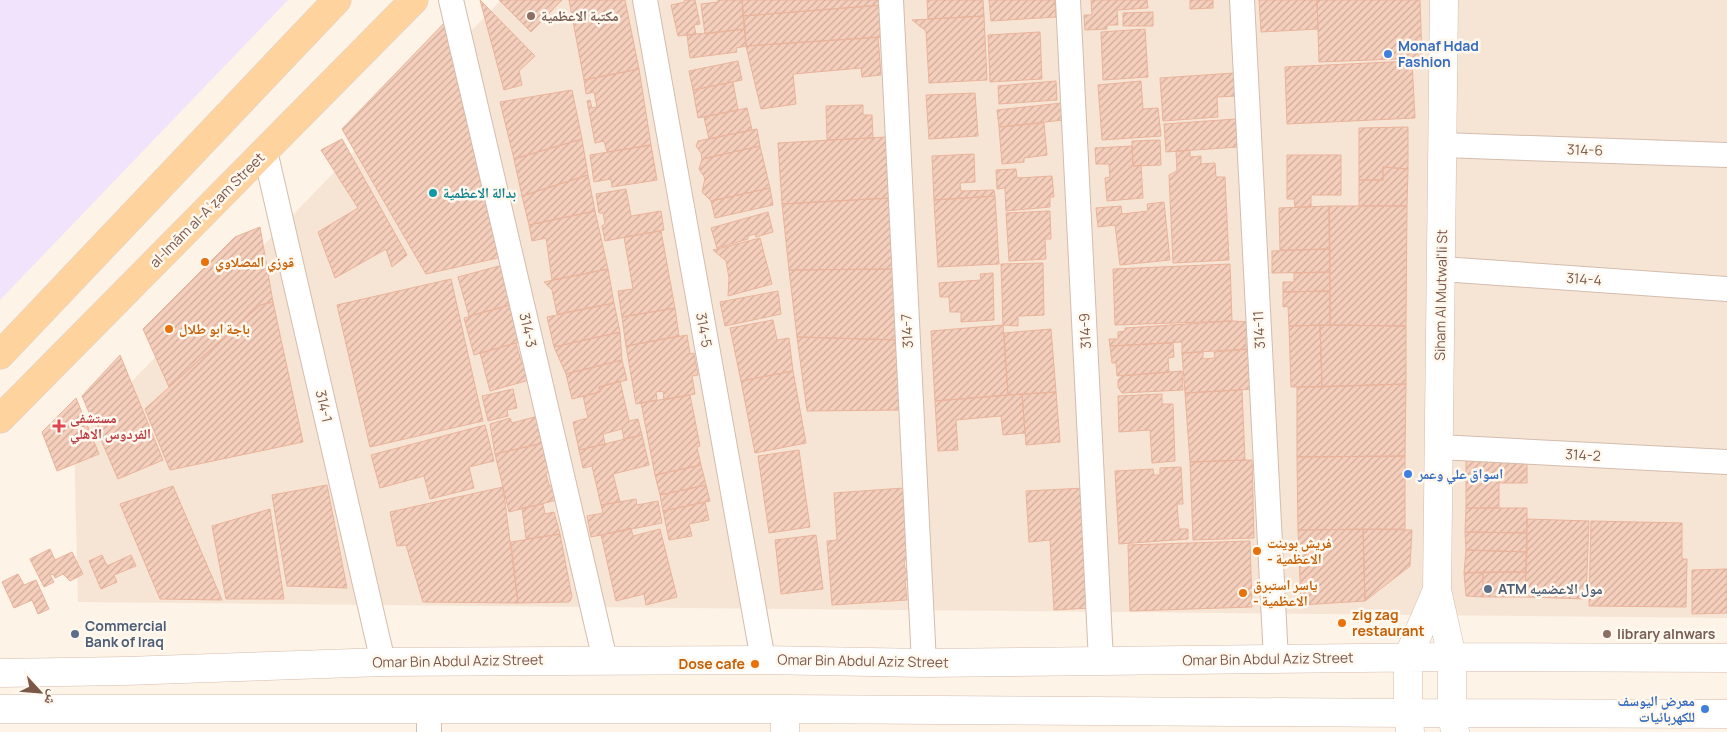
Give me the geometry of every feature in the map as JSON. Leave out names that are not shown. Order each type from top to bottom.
[{"type":"main road","points":[[0,355],[337,0]]},
{"type":"main road","name":"al-Imām al-Aʿẓam Street","points":[[0,419],[414,0]]},
{"type":"street","name":"314-3","points":[[451,0],[605,660]]},
{"type":"street","name":"314-5","points":[[645,0],[763,660]]},
{"type":"street","name":"314-7","points":[[890,0],[924,662]]},
{"type":"street","name":"314-9","points":[[1068,0],[1102,661]]},
{"type":"street","name":"314-11","points":[[1242,0],[1276,660]]},
{"type":"street","name":"Siham Al Mutwal'li St","points":[[1437,590],[1444,0]]},
{"type":"street","name":"314-6","points":[[1442,145],[1727,155]]},
{"type":"street","name":"314-1","points":[[265,151],[383,662]]},
{"type":"street","name":"314-4","points":[[1442,269],[1727,290]]},
{"type":"street","name":"314-2","points":[[1439,447],[1727,462]]},
{"type":"street","points":[[1437,590],[1452,657],[1454,722]]},
{"type":"street","points":[[1409,723],[1408,657],[1437,590]]},
{"type":"street","name":"Omar Bin Abdul Aziz Street","points":[[0,672],[126,671],[383,662],[605,660],[924,662],[1276,660],[1408,657],[1727,658]]},
{"type":"street","points":[[0,709],[429,721],[1409,723],[1727,714]]},
{"type":"shaded area","points":[[0,0],[288,0],[0,300]]},
{"type":"shaded area","points":[[501,0],[1727,0],[1727,618],[78,602],[74,441]]},
{"type":"building","points":[[480,0],[535,56],[519,71],[522,85],[504,90]]},
{"type":"building","name":"مكتبة الاعظمية","points":[[499,0],[562,0],[531,32]]},
{"type":"building","points":[[569,0],[625,0],[639,69],[584,80]]},
{"type":"building","points":[[684,0],[695,0],[700,24],[694,25],[696,34],[678,36],[671,5],[685,2]]},
{"type":"building","points":[[718,0],[742,0],[745,29],[705,34],[701,4],[718,2]]},
{"type":"building","points":[[742,0],[883,0],[883,5],[743,16]]},
{"type":"building","points":[[927,0],[983,0],[984,16],[928,19]]},
{"type":"building","points":[[989,0],[1055,0],[1056,17],[991,21]]},
{"type":"building","points":[[1091,0],[1147,0],[1148,8],[1117,10],[1118,25],[1107,25],[1107,29],[1085,30],[1084,15],[1092,15]]},
{"type":"building","points":[[1190,0],[1213,0],[1213,8],[1190,9]]},
{"type":"building","points":[[1259,0],[1317,0],[1318,29],[1261,32]]},
{"type":"building","points":[[1317,0],[1420,0],[1422,58],[1319,62]]},
{"type":"building","points":[[883,5],[885,37],[746,46],[743,16]]},
{"type":"building","points":[[1153,12],[1153,26],[1123,26],[1123,13]]},
{"type":"building","points":[[984,16],[987,80],[929,83],[926,31],[912,20]]},
{"type":"building","name":"بدالة الاعظمية","points":[[448,19],[502,257],[426,274],[342,129]]},
{"type":"building","points":[[745,29],[746,46],[736,48],[737,52],[690,58],[687,35]]},
{"type":"building","points":[[1145,29],[1148,77],[1103,80],[1101,32]]},
{"type":"building","points":[[1040,32],[1042,79],[990,82],[988,35]]},
{"type":"building","points":[[878,37],[881,75],[862,77],[861,68],[793,74],[796,104],[761,109],[746,46]]},
{"type":"building","points":[[738,61],[742,80],[693,90],[689,71]]},
{"type":"building","points":[[1412,61],[1415,118],[1287,124],[1285,67]]},
{"type":"building","points":[[639,69],[651,145],[607,152],[604,141],[595,143],[587,101],[590,100],[592,108],[597,107],[594,92],[586,94],[584,80]]},
{"type":"building","points":[[1234,73],[1236,96],[1217,97],[1218,117],[1163,121],[1160,78]]},
{"type":"building","points":[[1056,81],[1057,100],[999,104],[998,86]]},
{"type":"building","points":[[1141,81],[1143,109],[1158,108],[1161,136],[1102,140],[1098,85]]},
{"type":"building","points":[[733,82],[738,110],[698,118],[693,90]]},
{"type":"building","points":[[572,90],[582,139],[514,159],[500,102]]},
{"type":"building","points":[[975,93],[978,136],[929,139],[926,95]]},
{"type":"building","points":[[1062,103],[1064,120],[999,127],[997,110]]},
{"type":"building","points":[[863,105],[863,115],[872,115],[873,138],[827,140],[826,106]]},
{"type":"building","points":[[747,108],[752,130],[709,139],[704,117]]},
{"type":"building","points":[[1236,119],[1238,147],[1166,152],[1164,124]]},
{"type":"building","points":[[1044,123],[1047,155],[1024,158],[1024,162],[1002,164],[999,127]]},
{"type":"building","points":[[1408,127],[1408,169],[1383,167],[1383,180],[1359,180],[1359,128]]},
{"type":"building","points":[[757,129],[760,146],[702,159],[701,153],[696,146],[698,141]]},
{"type":"building","points":[[886,137],[889,198],[782,204],[778,143]]},
{"type":"building","points":[[342,139],[407,255],[392,267],[386,249],[335,278],[318,232],[358,208],[321,150]]},
{"type":"building","points":[[582,139],[588,175],[522,196],[514,159]]},
{"type":"building","points":[[1160,140],[1161,165],[1133,166],[1132,141]]},
{"type":"building","points":[[651,145],[657,180],[612,187],[611,179],[594,182],[590,155]]},
{"type":"building","points":[[760,146],[770,188],[711,201],[702,192],[705,178],[699,169],[702,159]]},
{"type":"building","points":[[1132,146],[1133,166],[1141,165],[1143,198],[1107,201],[1105,178],[1110,177],[1109,164],[1096,164],[1095,148]]},
{"type":"building","points":[[1190,150],[1190,157],[1201,156],[1201,164],[1215,163],[1216,177],[1225,177],[1229,260],[1173,263],[1169,175],[1177,171],[1176,151]]},
{"type":"building","points":[[974,154],[975,182],[960,183],[961,191],[994,190],[995,196],[934,200],[932,156]]},
{"type":"building","points":[[1287,155],[1341,155],[1341,195],[1311,195],[1311,207],[1295,207],[1294,199],[1287,199]]},
{"type":"building","points":[[1383,167],[1408,169],[1407,206],[1359,206],[1359,180],[1383,180]]},
{"type":"building","points":[[1016,169],[1017,178],[1052,176],[1054,197],[1050,197],[1050,207],[1006,211],[1005,188],[997,189],[996,170]]},
{"type":"building","points":[[588,175],[595,211],[529,225],[522,196]]},
{"type":"building","points":[[770,188],[773,205],[715,218],[711,201]]},
{"type":"building","points":[[626,189],[631,216],[661,211],[664,230],[605,241],[602,226],[605,224],[603,213],[599,213],[596,194]]},
{"type":"building","points":[[995,196],[999,264],[938,267],[934,200]]},
{"type":"building","points":[[889,198],[895,269],[789,270],[782,204]]},
{"type":"building","points":[[1164,202],[1170,260],[1120,265],[1115,225],[1098,227],[1096,208],[1121,206],[1122,214],[1148,211],[1147,204]]},
{"type":"building","points":[[1329,206],[1407,206],[1406,326],[1330,325]]},
{"type":"building","points":[[1329,206],[1330,249],[1280,250],[1279,208]]},
{"type":"building","points":[[595,211],[608,269],[552,280],[546,238],[532,241],[529,225]]},
{"type":"building","points":[[1050,211],[1051,239],[1045,239],[1046,259],[1009,261],[1006,213]]},
{"type":"building","points":[[768,212],[773,232],[756,237],[755,234],[748,236],[748,239],[717,248],[711,228]]},
{"type":"building","points":[[260,227],[273,302],[260,305],[169,387],[143,329],[235,237]]},
{"type":"building","points":[[661,231],[675,308],[622,317],[618,291],[633,289],[624,237]]},
{"type":"building","points":[[760,238],[772,284],[728,296],[729,278],[726,261],[713,250]]},
{"type":"building","points":[[1330,249],[1330,272],[1272,273],[1272,251]]},
{"type":"building","points":[[1043,263],[1044,315],[1018,316],[1018,326],[1003,325],[1001,264]]},
{"type":"building","points":[[1230,264],[1232,321],[1115,325],[1113,269]]},
{"type":"building","points":[[503,265],[513,304],[469,316],[458,277]]},
{"type":"building","points":[[608,269],[614,303],[557,314],[552,290],[544,282]]},
{"type":"building","points":[[895,269],[899,340],[797,337],[789,270]]},
{"type":"building","points":[[1330,272],[1330,291],[1283,292],[1283,282],[1294,282],[1294,273]]},
{"type":"building","points":[[993,273],[994,320],[961,322],[961,312],[950,312],[949,297],[940,297],[939,283],[981,280],[980,274]]},
{"type":"building","points":[[451,279],[483,421],[370,447],[337,305]]},
{"type":"building","points":[[778,291],[781,314],[725,326],[720,302]]},
{"type":"building","points":[[1330,291],[1330,325],[1289,326],[1288,306],[1283,307],[1283,292]]},
{"type":"building","points":[[273,302],[303,442],[170,470],[145,409],[260,305]]},
{"type":"building","points":[[614,303],[620,332],[554,347],[547,317]]},
{"type":"building","points":[[513,304],[523,341],[474,355],[464,318]]},
{"type":"building","points":[[675,308],[679,336],[626,346],[622,317]]},
{"type":"building","points":[[773,320],[777,340],[789,338],[793,371],[741,381],[730,328]]},
{"type":"building","points":[[1232,321],[1250,322],[1246,334],[1246,349],[1182,353],[1182,342],[1110,346],[1109,339],[1118,339],[1118,332],[1125,331],[1125,328]]},
{"type":"building","points":[[1003,325],[1008,395],[935,401],[931,331]]},
{"type":"building","points":[[1320,325],[1406,326],[1406,384],[1322,387]]},
{"type":"building","points":[[1320,325],[1322,387],[1291,387],[1289,326]]},
{"type":"building","points":[[1051,329],[1056,392],[1008,395],[1004,333]]},
{"type":"building","points":[[620,332],[622,360],[566,374],[554,347]]},
{"type":"building","points":[[687,335],[690,354],[694,353],[698,375],[692,376],[695,394],[664,400],[663,391],[656,392],[657,400],[636,404],[626,346]]},
{"type":"building","points":[[797,337],[899,340],[903,410],[807,411]]},
{"type":"building","points":[[516,343],[521,361],[529,367],[533,379],[490,391],[480,353]]},
{"type":"building","points":[[1173,343],[1174,357],[1168,358],[1169,372],[1117,376],[1116,363],[1112,363],[1110,346]]},
{"type":"building","points":[[1251,349],[1253,389],[1185,393],[1182,353],[1203,352],[1203,359],[1215,358],[1214,352]]},
{"type":"building","points":[[120,355],[163,460],[118,479],[82,396]]},
{"type":"building","points":[[622,360],[627,380],[599,387],[600,392],[572,399],[566,374]]},
{"type":"building","points":[[793,371],[806,443],[755,453],[741,381]]},
{"type":"building","points":[[1182,371],[1183,390],[1122,393],[1118,387],[1118,380],[1122,376]]},
{"type":"building","points":[[620,381],[629,421],[638,419],[642,435],[624,439],[622,429],[603,434],[605,444],[579,450],[573,422],[588,418],[583,396],[600,392],[599,387]]},
{"type":"building","points":[[1406,384],[1405,456],[1297,457],[1297,387]]},
{"type":"building","points":[[513,389],[517,408],[507,410],[508,416],[488,421],[482,396]]},
{"type":"building","points":[[1242,390],[1245,460],[1190,462],[1185,393]]},
{"type":"building","points":[[1056,392],[1060,442],[1026,445],[1022,394]]},
{"type":"building","points":[[1022,394],[1025,433],[1003,435],[1001,416],[956,420],[958,450],[938,451],[935,401]]},
{"type":"building","points":[[1162,394],[1162,404],[1173,404],[1175,461],[1152,463],[1150,430],[1119,432],[1118,396]]},
{"type":"building","points":[[690,395],[700,446],[697,447],[701,465],[655,475],[641,403]]},
{"type":"building","points":[[76,398],[99,454],[57,471],[42,432]]},
{"type":"building","points":[[538,416],[543,434],[539,435],[543,443],[495,454],[490,424],[510,418],[512,423]]},
{"type":"building","points":[[485,425],[494,461],[469,467],[474,488],[430,499],[424,476],[380,488],[371,455]]},
{"type":"building","points":[[642,435],[649,465],[613,474],[620,502],[601,505],[592,466],[583,468],[579,450]]},
{"type":"building","points":[[543,443],[549,471],[546,474],[549,485],[554,488],[557,500],[509,512],[495,454]]},
{"type":"building","points":[[799,450],[810,527],[769,533],[758,456]]},
{"type":"building","points":[[1405,456],[1405,529],[1298,530],[1297,457]]},
{"type":"building","points":[[1466,456],[1527,456],[1527,483],[1499,483],[1499,508],[1466,508]]},
{"type":"building","points":[[1252,460],[1254,538],[1193,540],[1190,462]]},
{"type":"building","points":[[701,465],[706,485],[660,495],[655,475]]},
{"type":"building","points":[[1181,467],[1183,504],[1177,504],[1179,529],[1188,529],[1188,539],[1119,544],[1115,471],[1153,469],[1154,475],[1160,475],[1160,468]]},
{"type":"building","points":[[327,485],[347,588],[287,586],[272,495]]},
{"type":"building","points":[[706,485],[710,501],[663,511],[660,495]]},
{"type":"building","points":[[173,486],[222,600],[160,599],[120,504]]},
{"type":"building","points":[[503,487],[518,603],[423,602],[406,545],[397,546],[390,512]]},
{"type":"building","points":[[904,488],[909,560],[904,560],[905,569],[910,570],[911,579],[905,580],[907,600],[832,605],[827,541],[837,540],[834,493]]},
{"type":"building","points":[[1085,488],[1090,608],[1054,610],[1050,540],[1029,542],[1026,491]]},
{"type":"building","points":[[636,499],[637,505],[658,501],[662,523],[591,537],[587,516],[603,513],[601,505]]},
{"type":"building","points":[[705,502],[709,520],[689,524],[692,536],[669,540],[663,511]]},
{"type":"building","points":[[543,504],[545,514],[554,512],[560,534],[526,539],[522,508]]},
{"type":"building","points":[[1466,508],[1527,508],[1527,533],[1465,532]]},
{"type":"building","points":[[270,509],[284,599],[226,599],[212,526]]},
{"type":"building","points":[[1527,519],[1589,521],[1586,599],[1525,597]]},
{"type":"building","points":[[1591,521],[1682,523],[1682,559],[1687,559],[1686,607],[1589,606]]},
{"type":"building","points":[[631,528],[633,536],[660,529],[677,597],[646,605],[644,594],[616,601],[601,535]]},
{"type":"building","points":[[1363,529],[1412,530],[1410,566],[1365,601]]},
{"type":"building","points":[[1363,529],[1365,601],[1301,605],[1298,530]]},
{"type":"building","points":[[1465,532],[1527,533],[1527,552],[1466,550]]},
{"type":"building","points":[[560,534],[572,597],[570,601],[518,603],[511,542]]},
{"type":"building","points":[[816,535],[823,589],[781,594],[775,540]]},
{"type":"building","points":[[1250,541],[1252,607],[1130,611],[1128,545]]},
{"type":"building","points":[[50,549],[55,560],[72,552],[83,574],[70,581],[63,574],[55,578],[53,574],[50,575],[54,582],[44,587],[30,559]]},
{"type":"building","points":[[1466,550],[1527,552],[1526,572],[1464,573]]},
{"type":"building","points":[[102,555],[107,566],[131,555],[136,566],[114,575],[117,582],[101,589],[89,561]]},
{"type":"building","points":[[1727,569],[1727,613],[1692,614],[1692,570]]},
{"type":"building","points":[[1483,572],[1483,597],[1466,596],[1464,573]]},
{"type":"building","points":[[1483,572],[1526,572],[1525,597],[1483,597]]},
{"type":"building","points":[[18,574],[24,585],[36,580],[49,609],[38,614],[32,600],[14,608],[2,582]]},
{"type":"place","name":"مكتبة الاعظمية","points":[[531,16]]},
{"type":"place","name":"Monaf Hdad Fashion","points":[[1388,54]]},
{"type":"place","name":"بدالة الاعظمية","points":[[433,193]]},
{"type":"place","name":"قوزي المصلاوي","points":[[205,262]]},
{"type":"place","name":"باجة ابو طلال","points":[[169,329]]},
{"type":"place","name":"مستشفى الفردوس الاهلي","points":[[59,426]]},
{"type":"place","name":"اسواق علي وعمر","points":[[1408,474]]},
{"type":"place","name":"فريش بوينت - الاعظمية","points":[[1257,551]]},
{"type":"place","name":"ATM مول الاعضميه","points":[[1488,589]]},
{"type":"place","name":"ياسر استبرق - الاعظمية","points":[[1243,593]]},
{"type":"place","name":"zig zag restaurant","points":[[1342,623]]},
{"type":"place","name":"Commercial Bank of Iraq","points":[[75,634]]},
{"type":"place","name":"library alnwars","points":[[1607,634]]},
{"type":"place","name":"Dose cafe","points":[[755,664]]},
{"type":"place","name":"معرض اليوسف للكهربائيات","points":[[1705,709]]}]
